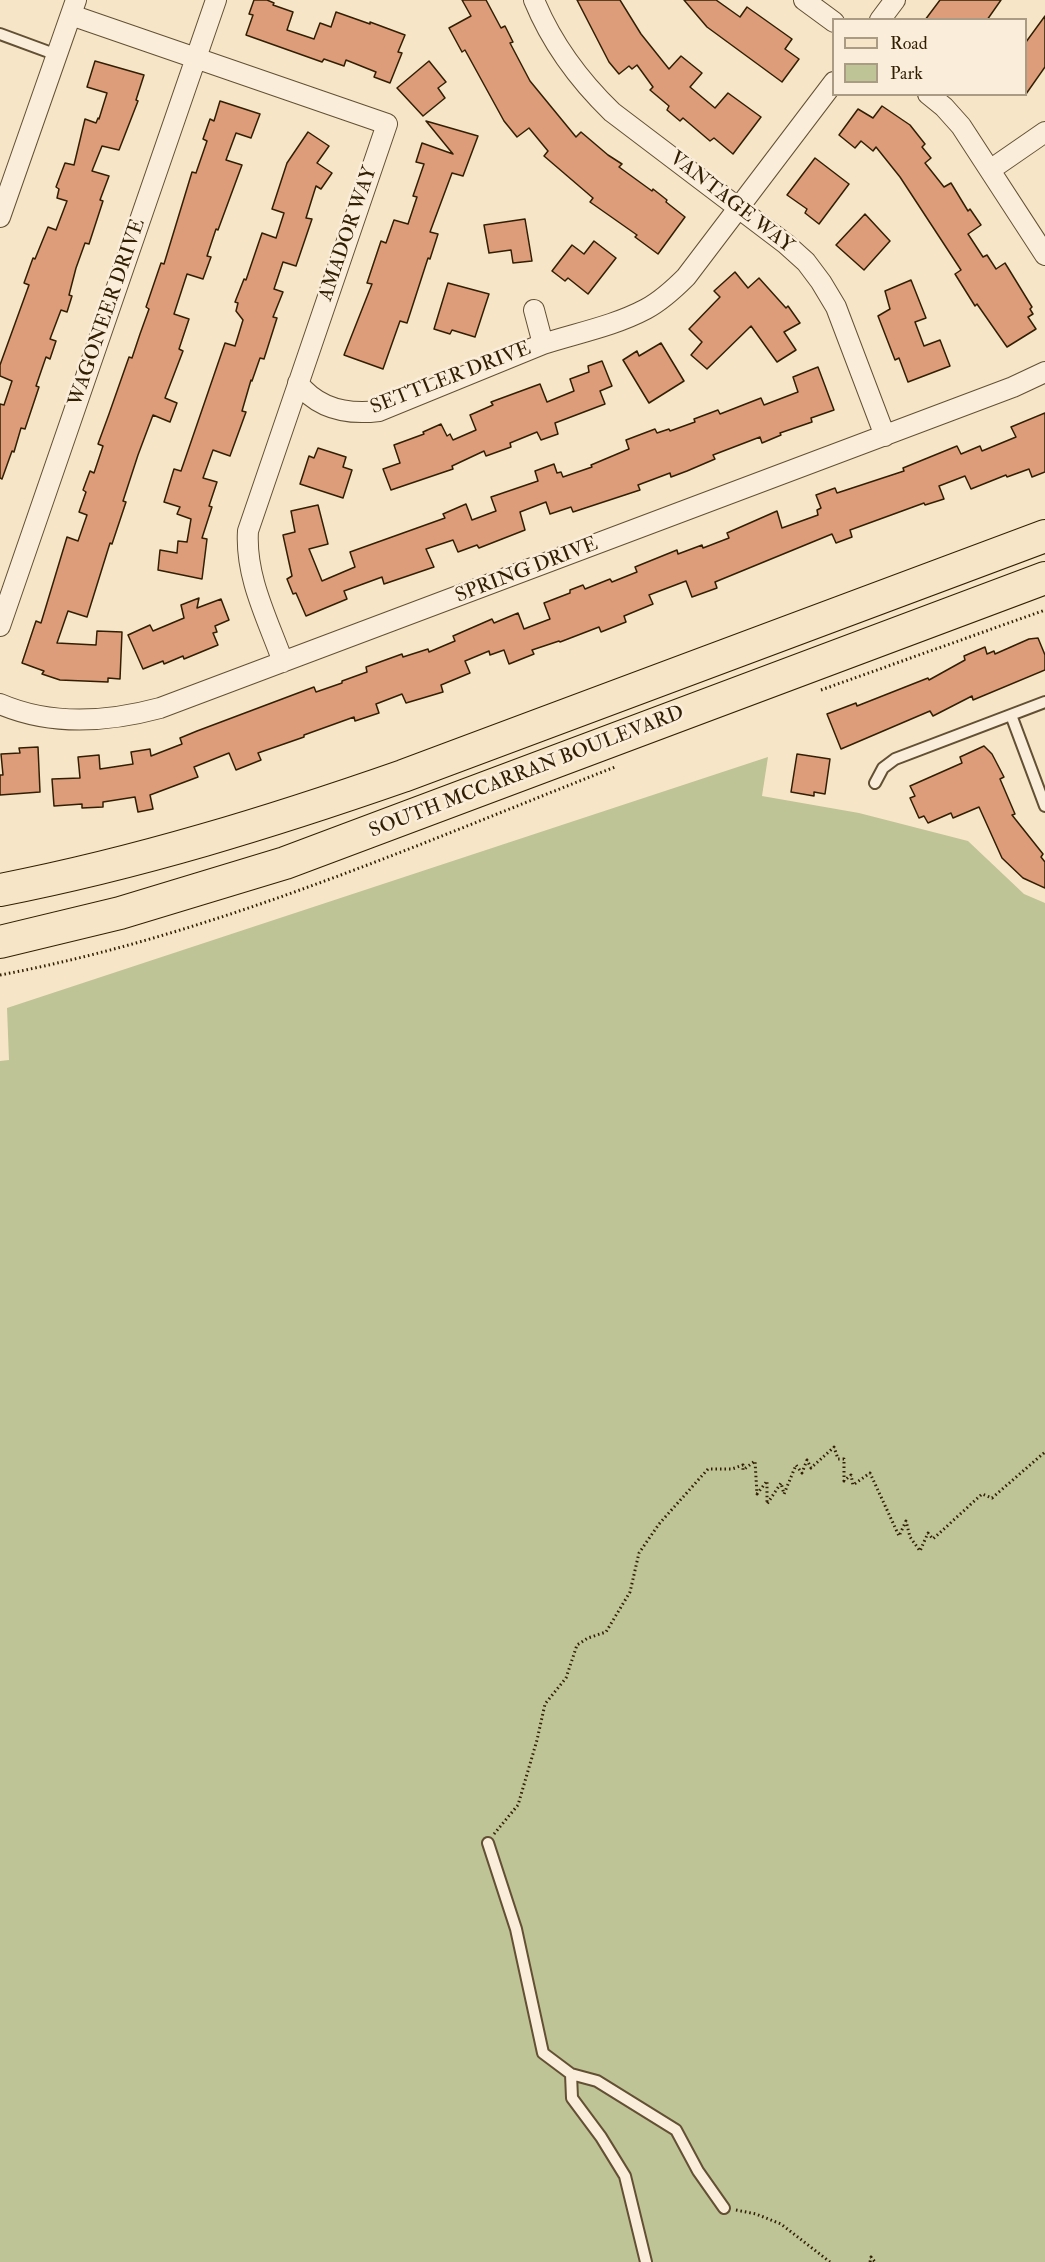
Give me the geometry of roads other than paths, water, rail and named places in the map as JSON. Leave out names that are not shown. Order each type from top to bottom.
[{"type":"main road","name":"SOUTH MCCARRAN BOULEVARD","points":[[0,890],[76,874],[191,845],[306,810],[403,776],[1045,536]]},
{"type":"main road","name":"SOUTH MCCARRAN BOULEVARD","points":[[0,942],[120,913],[285,863],[1045,578]]},
{"type":"street","name":"WAGONEER DRIVE","points":[[0,626],[216,0]]},
{"type":"street","name":"VANTAGE WAY","points":[[534,0],[549,34],[568,64],[612,112],[786,244],[806,262],[836,307],[885,436]]},
{"type":"street","points":[[804,0],[832,21]]},
{"type":"street","points":[[882,18],[895,0]]},
{"type":"street","name":"AMADOR WAY","points":[[74,8],[195,58],[387,124],[248,531],[249,570],[284,662]]},
{"type":"street","points":[[0,217],[74,8]]},
{"type":"street","name":"SETTLER DRIVE","points":[[298,382],[314,399],[329,407],[345,412],[379,411],[543,344],[625,319],[647,309],[668,295],[686,277],[832,85]]},
{"type":"street","points":[[930,96],[961,126],[1045,255]]},
{"type":"street","points":[[990,170],[1045,132]]},
{"type":"street","name":"SETTLER DRIVE","points":[[534,310],[543,344]]},
{"type":"street","name":"SPRING DRIVE","points":[[0,704],[36,715],[67,720],[97,720],[130,716],[160,708],[885,436],[1013,387],[1045,372]]},
{"type":"lane","points":[[0,34],[57,55]]},
{"type":"lane","points":[[874,783],[883,768],[895,759],[1045,702]]},
{"type":"lane","points":[[1011,715],[1045,806]]},
{"type":"lane","points":[[488,1843],[516,1929],[543,2053],[571,2074],[597,2081],[676,2130],[698,2171],[724,2208]]},
{"type":"lane","points":[[571,2074],[572,2098],[601,2137],[625,2176],[646,2262]]}]
